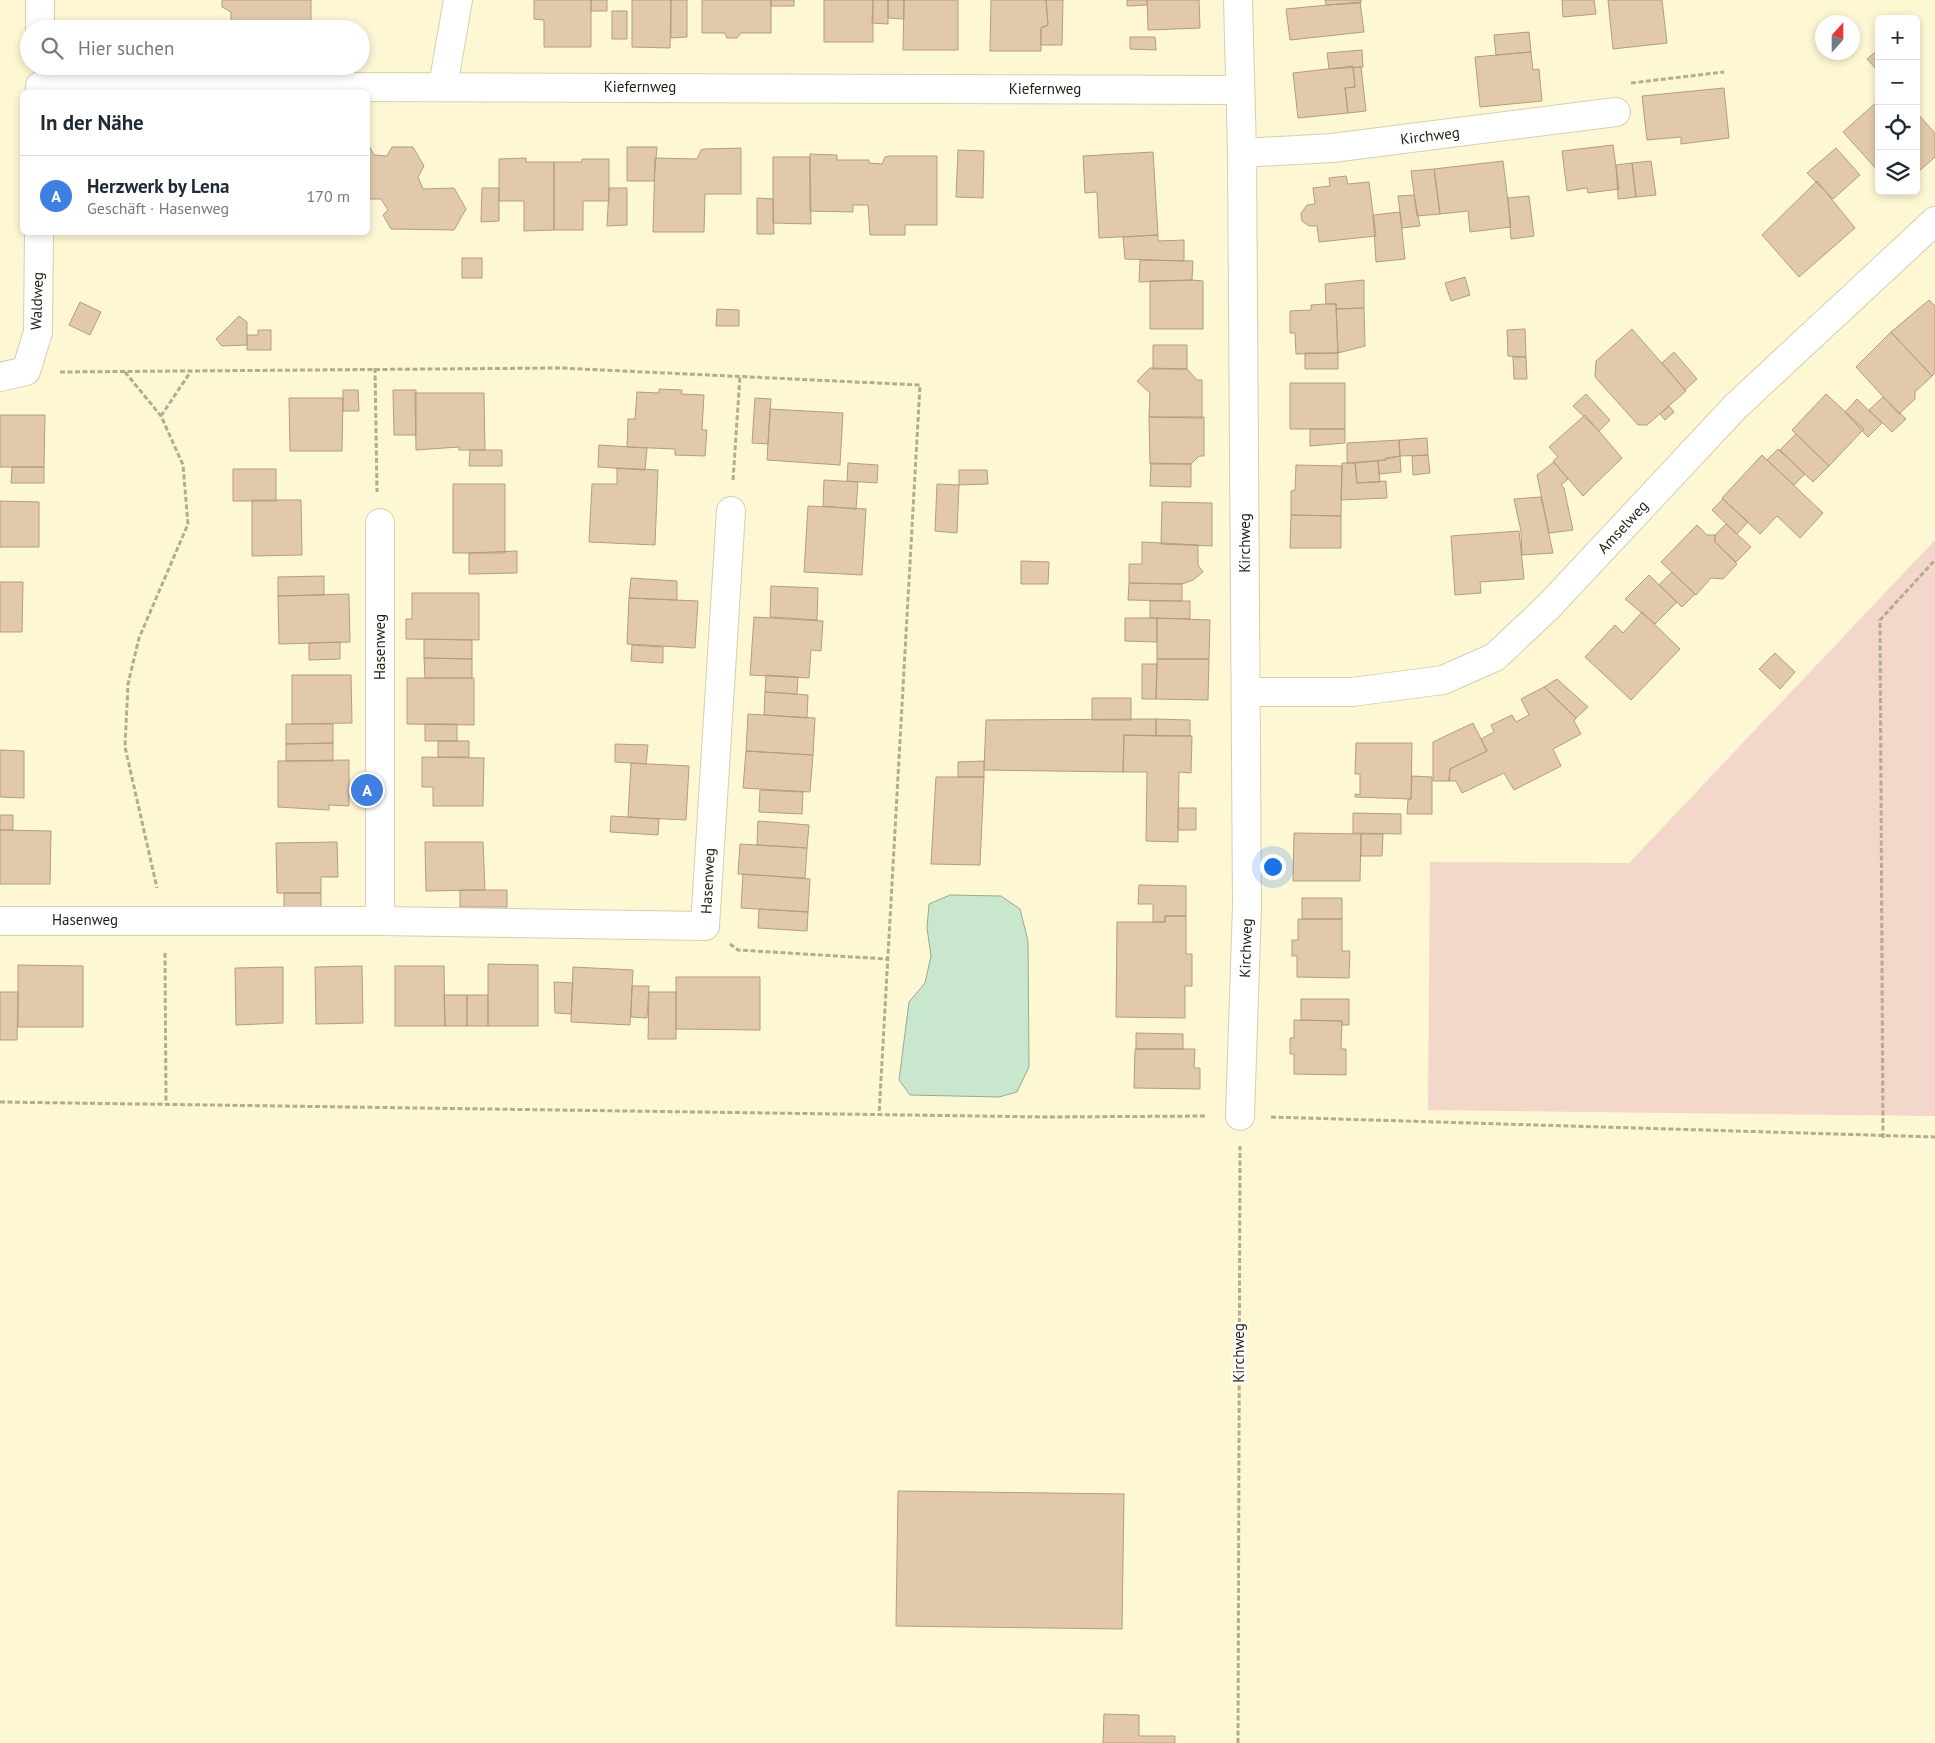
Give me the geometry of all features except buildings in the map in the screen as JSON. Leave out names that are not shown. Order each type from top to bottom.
[{"type":"street","points":[[40,0],[40,20]]},
{"type":"street","points":[[443,86],[458,0]]},
{"type":"street","name":"Kirchweg","points":[[1238,0],[1242,153],[1247,906],[1240,1116]]},
{"type":"street","name":"Kiefernweg","points":[[40,82],[1239,90]]},
{"type":"street","name":"Kirchweg","points":[[1242,153],[1332,148],[1616,112]]},
{"type":"street","name":"Amselweg","points":[[1246,692],[1352,692],[1443,680],[1495,657],[1549,606],[1736,406],[1935,221]]},
{"type":"street","name":"Waldweg","points":[[26,371],[38,332],[38,235]]},
{"type":"street","points":[[0,377],[26,371]]},
{"type":"street","name":"Hasenweg","points":[[0,921],[380,921],[705,926],[731,511]]},
{"type":"street","name":"Hasenweg","points":[[380,523],[380,921]]},
{"type":"path","points":[[1616,112],[1617,85],[1724,72]]},
{"type":"path","points":[[26,371],[125,372],[375,368],[560,368],[920,385],[879,1115]]},
{"type":"path","points":[[375,368],[376,465],[380,523]]},
{"type":"path","points":[[161,416],[191,371]]},
{"type":"path","points":[[125,372],[161,416],[183,465],[188,524],[138,638],[128,684],[126,747],[143,835],[165,920],[166,1104]]},
{"type":"path","points":[[731,511],[740,376]]},
{"type":"path","points":[[1883,1138],[1880,620],[1935,560]]},
{"type":"path","points":[[705,926],[738,950],[887,959]]},
{"type":"path","points":[[0,1102],[1046,1117],[1240,1116],[1883,1138],[1935,1138]]},
{"type":"path","name":"Kirchweg","points":[[1238,1743],[1240,1116]]},
{"type":"shaded area","points":[[1935,540],[1935,1116],[1428,1110],[1430,862],[1629,863]]},
{"type":"shaded area","points":[[950,895],[1001,896],[1020,909],[1028,941],[1029,1067],[1017,1092],[999,1097],[910,1095],[899,1080],[909,1002],[925,983],[931,956],[927,928],[929,904]]},
{"type":"place","name":"Herzwerk by Lena","points":[[367,790]]}]
